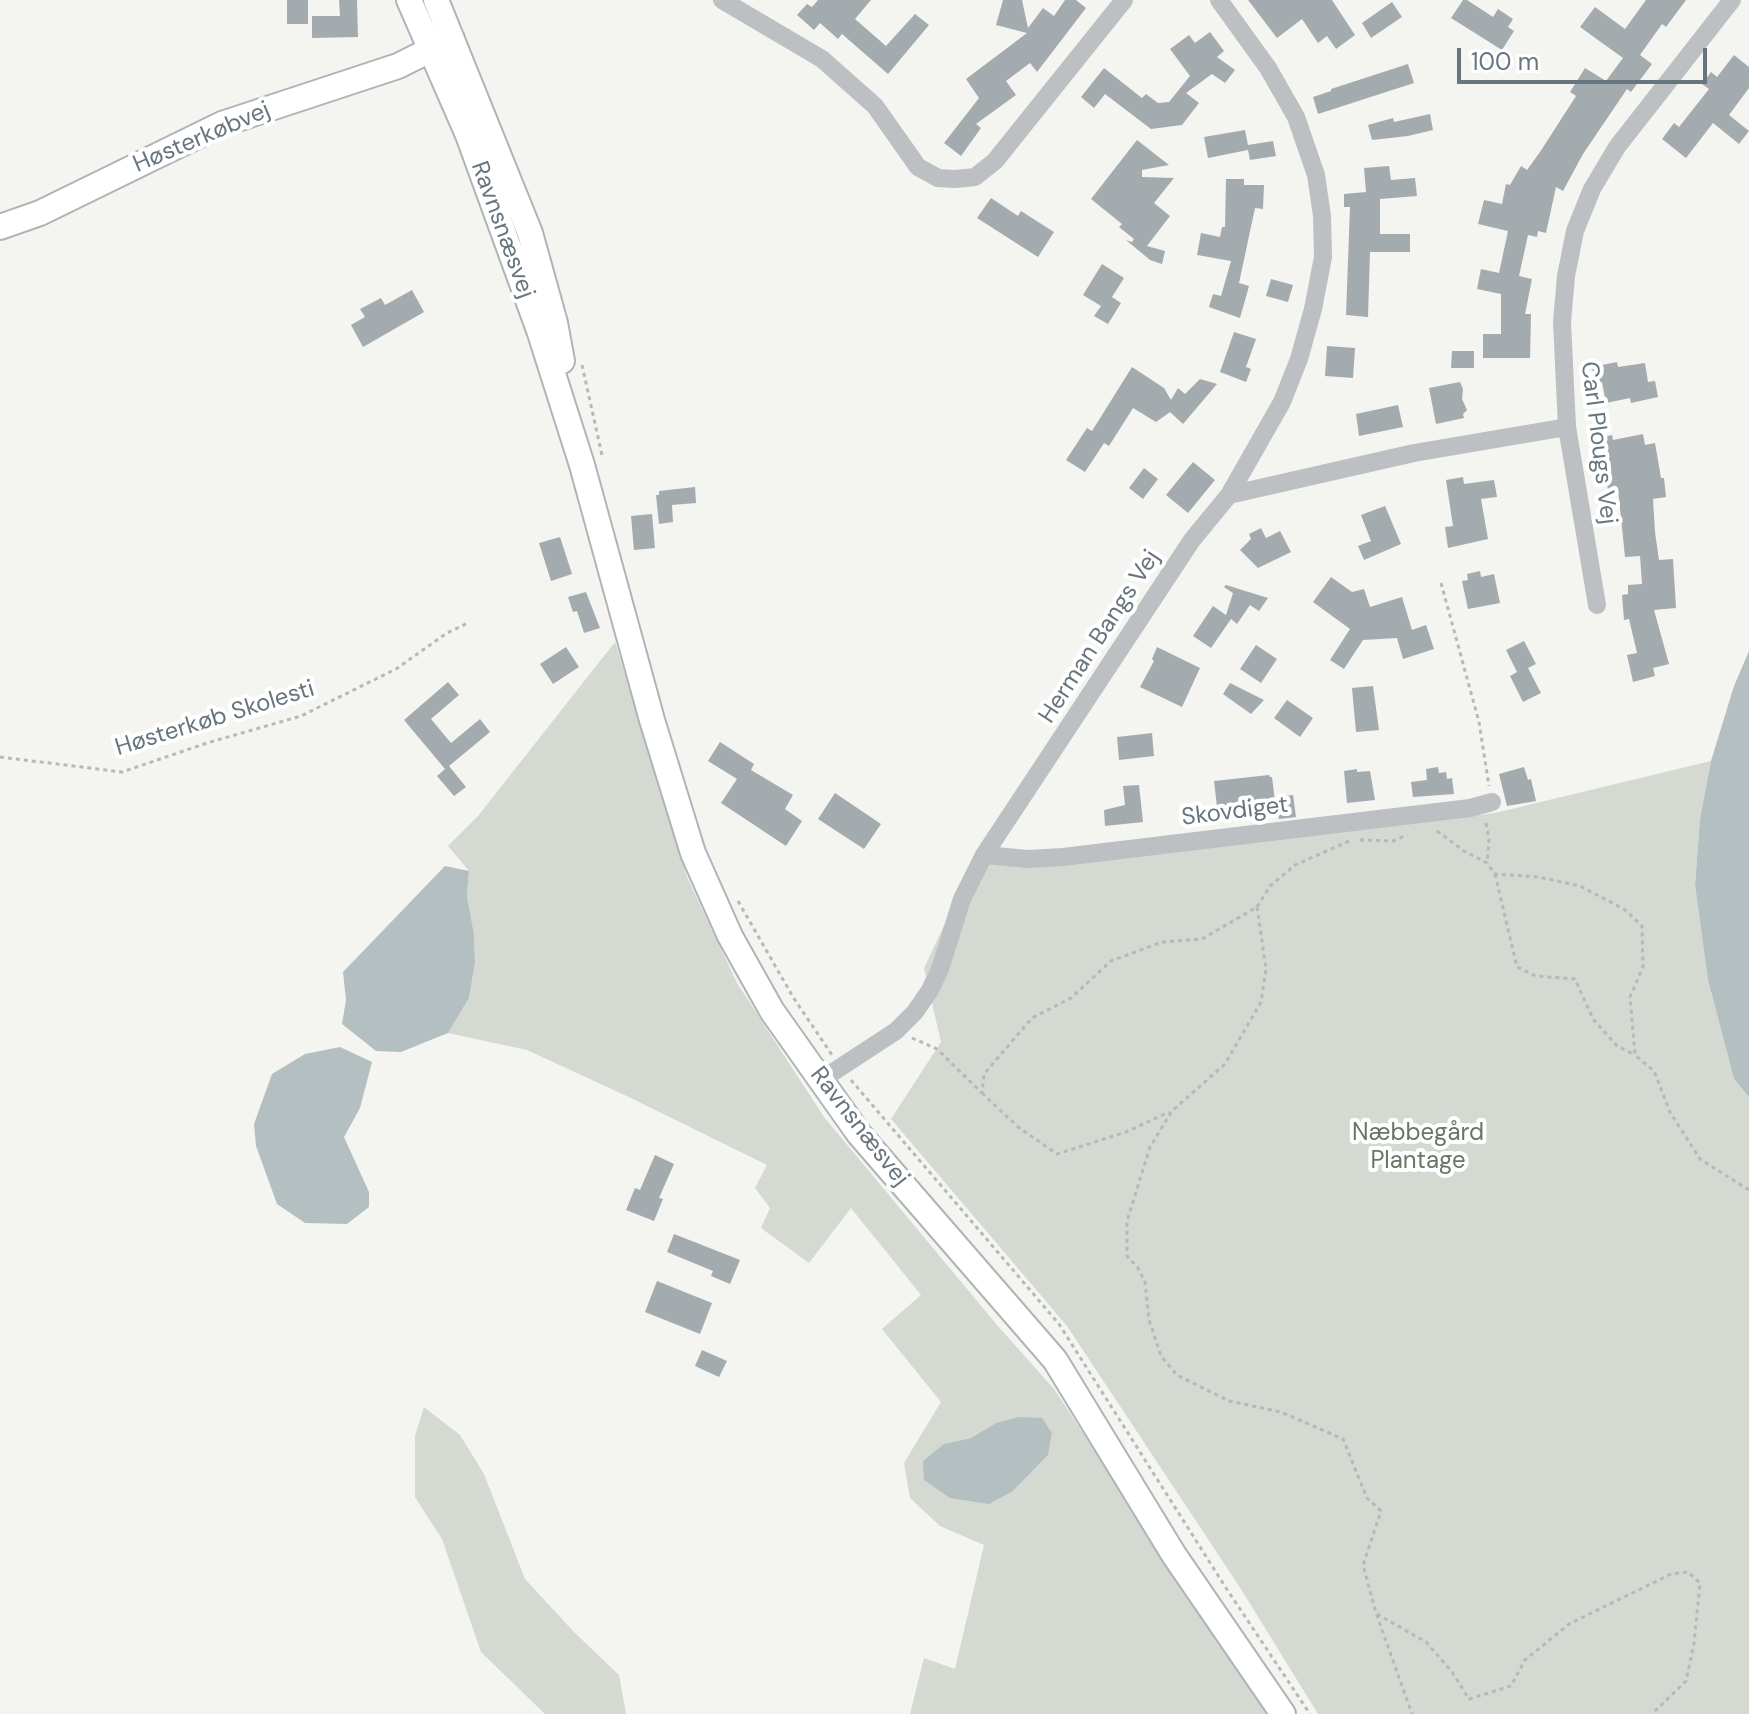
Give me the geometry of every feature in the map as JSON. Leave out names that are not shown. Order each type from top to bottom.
[{"type":"main road","name":"Ravnsnæsvej","points":[[409,0],[441,44],[530,233],[592,462],[652,720],[693,853],[730,936],[772,1011],[859,1134],[1055,1360],[1174,1555],[1283,1714]]},
{"type":"main road","name":"Ravnsnæsvej","points":[[436,0],[441,44]]},
{"type":"main road","name":"Høsterkøbvej","points":[[0,227],[40,213],[222,124],[398,66],[441,44]]},
{"type":"street","points":[[722,0],[822,59],[875,106],[918,167],[938,178],[955,179],[975,177],[995,161],[1124,0]]},
{"type":"street","name":"Herman Bangs Vej","points":[[821,1080],[896,1031],[915,1012],[930,990],[940,969],[962,899],[984,855],[1192,540],[1229,495],[1282,402],[1299,359],[1323,257],[1322,216],[1316,175],[1296,117],[1268,68],[1219,0]]},
{"type":"street","name":"Carl Plougs Vej","points":[[1597,605],[1567,427],[1562,322],[1566,276],[1575,231],[1592,189],[1617,147],[1732,0]]},
{"type":"street","points":[[1229,495],[1414,453],[1567,427]]},
{"type":"street","name":"Skovdiget","points":[[984,855],[1028,859],[1063,857],[1470,808],[1492,802]]},
{"type":"path","points":[[580,354],[592,462]]},
{"type":"path","points":[[1441,583],[1479,722],[1492,802]]},
{"type":"path","name":"Høsterkøb Skolesti","points":[[0,757],[122,772],[301,716],[396,669],[447,633],[468,623]]},
{"type":"path","points":[[1470,808],[1484,814],[1489,839],[1487,863]]},
{"type":"path","points":[[1435,829],[1464,851],[1487,863],[1495,874],[1517,967],[1536,976],[1575,979],[1593,1019],[1617,1046],[1635,1055],[1654,1071],[1670,1112],[1700,1159],[1749,1190]]},
{"type":"path","points":[[982,1093],[984,1074],[1032,1018],[1071,998],[1111,961],[1162,942],[1202,939],[1257,907],[1270,886],[1295,865],[1351,840],[1393,841],[1412,832]]},
{"type":"path","points":[[1495,874],[1539,877],[1580,886],[1624,909],[1642,926],[1643,967],[1630,997],[1635,1055]]},
{"type":"path","points":[[734,893],[793,997],[835,1058]]},
{"type":"path","points":[[1257,907],[1266,969],[1261,1002],[1225,1064],[1172,1111],[1150,1147],[1127,1221],[1127,1256],[1145,1282],[1149,1320],[1161,1356],[1177,1375],[1229,1401],[1281,1412],[1343,1439],[1367,1498],[1381,1511],[1363,1565],[1376,1613],[1412,1714]]},
{"type":"path","points":[[896,1031],[937,1049],[1018,1127],[1057,1154],[1126,1132],[1172,1111]]},
{"type":"path","points":[[1376,1613],[1426,1642],[1452,1672],[1469,1699],[1511,1686],[1525,1660],[1569,1624],[1671,1574],[1688,1572],[1700,1583],[1694,1643],[1686,1681],[1652,1714]]},
{"type":"green space","points":[[615,642],[687,877],[737,983],[824,1117],[1054,1389],[1268,1714],[910,1714],[924,1658],[955,1669],[984,1545],[940,1526],[910,1498],[904,1463],[941,1402],[882,1329],[921,1295],[851,1208],[809,1263],[761,1228],[770,1208],[755,1188],[767,1165],[527,1050],[448,1033],[469,998],[475,963],[474,934],[467,896],[469,871],[448,846],[478,816]],"holes":[[[1052,1433],[1048,1455],[1013,1491],[944,1444],[971,1438]]]},
{"type":"green space","name":"Næbbegård Plantage","points":[[1711,761],[1700,819],[1695,885],[1708,980],[1734,1079],[1749,1097],[1749,1714],[1318,1714],[1241,1589],[1067,1326],[891,1119],[941,1042],[924,968],[978,854],[1055,866],[1495,813]]},
{"type":"green space","points":[[424,1407],[460,1435],[484,1474],[525,1579],[619,1675],[626,1714],[545,1714],[481,1652],[442,1539],[415,1497],[415,1436]]},
{"type":"shaded area","points":[[1749,651],[1749,1097],[1734,1079],[1708,980],[1695,885],[1700,819],[1711,761],[1734,686]]},
{"type":"shaded area","points":[[445,866],[469,871],[467,896],[474,934],[475,963],[469,998],[448,1033],[401,1052],[376,1051],[342,1024],[346,1000],[343,972]]},
{"type":"shaded area","points":[[340,1047],[372,1062],[360,1108],[344,1137],[369,1192],[369,1207],[347,1224],[305,1223],[277,1204],[256,1146],[254,1124],[272,1074],[305,1054]]},
{"type":"shaded area","points":[[1019,1417],[1042,1418],[1052,1433],[1048,1455],[1013,1491],[989,1504],[950,1498],[924,1480],[923,1461],[944,1444],[971,1438],[996,1423]]},
{"type":"building","points":[[287,0],[308,0],[308,24],[287,24]]},
{"type":"building","points":[[339,0],[357,0],[358,37],[312,38],[312,16],[340,16]]},
{"type":"building","points":[[818,0],[871,0],[855,19],[886,46],[915,14],[929,25],[888,74],[842,34],[838,39],[820,23],[814,30],[797,15],[807,4],[812,7]]},
{"type":"building","points":[[1003,0],[1022,0],[1028,28],[1043,8],[1054,16],[1065,0],[1076,0],[1086,8],[1037,72],[1030,63],[1006,81],[1016,95],[976,124],[981,128],[961,156],[944,143],[979,98],[966,79],[1027,33],[996,25]]},
{"type":"building","points":[[1248,0],[1332,0],[1355,35],[1336,49],[1327,36],[1318,43],[1302,19],[1277,38]]},
{"type":"building","points":[[1463,0],[1493,17],[1498,9],[1513,19],[1508,27],[1514,31],[1502,50],[1451,18]]},
{"type":"building","points":[[1646,0],[1686,0],[1666,27],[1662,24],[1640,55],[1652,64],[1631,92],[1627,89],[1583,154],[1563,191],[1556,187],[1546,233],[1538,231],[1537,237],[1528,235],[1519,276],[1532,279],[1525,314],[1531,314],[1530,358],[1483,358],[1483,334],[1501,334],[1501,294],[1477,289],[1481,269],[1499,273],[1508,231],[1478,224],[1484,200],[1502,204],[1506,184],[1510,185],[1521,166],[1527,170],[1540,152],[1576,96],[1570,92],[1585,68],[1606,81],[1623,58],[1580,27],[1595,7],[1625,29]]},
{"type":"building","points":[[1392,2],[1402,17],[1371,38],[1362,23]]},
{"type":"building","points":[[1210,32],[1224,51],[1217,57],[1235,70],[1225,83],[1212,74],[1186,93],[1199,103],[1182,125],[1151,129],[1105,94],[1094,108],[1081,97],[1104,68],[1142,98],[1146,94],[1158,103],[1169,102],[1190,76],[1170,49],[1189,35],[1195,43]]},
{"type":"building","points":[[1734,55],[1749,67],[1749,88],[1729,115],[1749,131],[1739,144],[1713,123],[1686,158],[1662,139],[1674,123],[1679,127],[1709,89],[1702,84],[1711,72],[1717,77]]},
{"type":"building","points":[[1408,64],[1414,83],[1318,114],[1313,97]]},
{"type":"building","points":[[1430,114],[1433,130],[1372,140],[1368,125],[1393,118],[1394,122]]},
{"type":"building","points":[[1245,130],[1248,145],[1273,141],[1276,156],[1250,160],[1248,150],[1208,158],[1204,137]]},
{"type":"building","points":[[1137,140],[1169,165],[1142,170],[1142,177],[1174,178],[1154,203],[1170,216],[1147,246],[1165,251],[1162,264],[1150,260],[1126,240],[1132,242],[1134,239],[1119,227],[1122,224],[1091,199]]},
{"type":"building","points":[[1389,166],[1391,180],[1415,178],[1417,196],[1380,199],[1380,234],[1410,234],[1410,252],[1370,252],[1368,317],[1346,315],[1350,207],[1344,207],[1344,194],[1366,192],[1364,168]]},
{"type":"building","points":[[1226,179],[1244,179],[1244,185],[1264,185],[1263,209],[1255,208],[1239,283],[1249,286],[1240,318],[1209,307],[1213,294],[1221,296],[1231,261],[1197,255],[1201,233],[1220,237],[1222,227],[1225,227]]},
{"type":"building","points":[[991,198],[1018,216],[1021,211],[1054,232],[1038,257],[977,218]]},
{"type":"building","points":[[1102,264],[1124,278],[1112,297],[1121,303],[1108,324],[1094,316],[1101,306],[1083,295]]},
{"type":"building","points":[[1271,279],[1293,285],[1288,302],[1266,296]]},
{"type":"building","points":[[412,290],[424,312],[363,347],[351,325],[365,317],[360,309],[381,298],[385,305]]},
{"type":"building","points":[[1234,332],[1256,339],[1246,367],[1251,369],[1246,382],[1220,372]]},
{"type":"building","points":[[1327,346],[1355,348],[1353,378],[1325,376]]},
{"type":"building","points":[[1452,351],[1474,351],[1474,368],[1451,368]]},
{"type":"building","points":[[1617,362],[1618,367],[1645,363],[1648,382],[1655,381],[1658,397],[1631,403],[1630,398],[1606,403],[1602,382],[1595,383],[1592,367]]},
{"type":"building","points":[[1132,367],[1164,388],[1171,400],[1178,388],[1185,394],[1200,379],[1217,384],[1183,424],[1170,412],[1156,422],[1133,408],[1109,446],[1104,443],[1085,472],[1066,460],[1087,428],[1092,431]]},
{"type":"building","points":[[1460,382],[1467,410],[1464,418],[1436,424],[1429,388]]},
{"type":"building","points":[[1398,405],[1403,427],[1359,436],[1356,414]]},
{"type":"building","points":[[1643,434],[1645,445],[1655,443],[1661,478],[1664,478],[1666,497],[1653,499],[1655,532],[1659,560],[1673,559],[1676,608],[1654,610],[1669,664],[1653,668],[1655,676],[1633,682],[1627,655],[1637,653],[1629,619],[1624,620],[1622,595],[1628,594],[1628,585],[1642,584],[1640,556],[1625,557],[1618,489],[1608,490],[1605,469],[1600,470],[1598,438],[1612,435],[1613,440]]},
{"type":"building","points":[[1193,462],[1215,480],[1188,513],[1166,495]]},
{"type":"building","points":[[1144,468],[1158,479],[1143,499],[1129,488]]},
{"type":"building","points":[[1463,477],[1464,484],[1494,480],[1497,497],[1481,499],[1488,539],[1448,548],[1445,527],[1453,526],[1446,480]]},
{"type":"building","points":[[695,487],[696,503],[672,505],[673,522],[659,524],[656,495],[659,491]]},
{"type":"building","points":[[1385,506],[1401,544],[1364,560],[1358,546],[1371,541],[1361,515]]},
{"type":"building","points":[[652,514],[655,548],[634,550],[631,516]]},
{"type":"building","points":[[1261,528],[1266,538],[1280,531],[1291,552],[1258,568],[1240,550],[1251,539],[1249,534]]},
{"type":"building","points":[[560,537],[572,574],[551,581],[539,543]]},
{"type":"building","points":[[1480,571],[1481,577],[1494,574],[1500,603],[1468,609],[1462,581],[1468,580],[1467,574]]},
{"type":"building","points":[[1331,577],[1352,592],[1364,589],[1370,607],[1402,597],[1412,630],[1426,625],[1434,649],[1403,659],[1397,638],[1363,640],[1344,669],[1330,660],[1350,629],[1313,602]]},
{"type":"building","points":[[1226,585],[1268,598],[1259,611],[1250,605],[1237,624],[1231,619],[1211,648],[1193,636],[1213,606],[1226,615],[1233,593],[1224,587]]},
{"type":"building","points":[[586,592],[600,628],[584,633],[577,611],[573,612],[568,597]]},
{"type":"building","points":[[1524,641],[1536,664],[1528,668],[1541,693],[1523,702],[1510,676],[1517,672],[1506,650]]},
{"type":"building","points":[[1256,645],[1277,659],[1261,683],[1240,669]]},
{"type":"building","points":[[566,647],[579,667],[553,684],[540,664]]},
{"type":"building","points":[[1157,647],[1200,668],[1182,707],[1140,687],[1154,661]]},
{"type":"building","points":[[448,682],[459,695],[431,719],[451,743],[480,719],[490,732],[449,766],[466,787],[454,796],[437,776],[445,769],[404,720]]},
{"type":"building","points":[[1230,683],[1264,700],[1251,714],[1223,694]]},
{"type":"building","points":[[1373,686],[1379,730],[1356,732],[1352,688]]},
{"type":"building","points":[[1287,700],[1313,718],[1300,737],[1274,718]]},
{"type":"building","points":[[1152,733],[1154,756],[1119,760],[1117,737]]},
{"type":"building","points":[[720,742],[754,764],[751,770],[793,795],[785,809],[802,821],[786,846],[721,803],[737,779],[708,761]]},
{"type":"building","points":[[1438,767],[1439,773],[1446,772],[1447,779],[1452,778],[1454,794],[1413,797],[1411,782],[1427,780],[1426,769]]},
{"type":"building","points":[[1524,767],[1528,780],[1531,779],[1536,801],[1507,806],[1499,774]]},
{"type":"building","points":[[1357,769],[1357,772],[1370,771],[1375,800],[1347,803],[1344,771]]},
{"type":"building","points":[[1272,777],[1276,809],[1218,815],[1214,781]]},
{"type":"building","points":[[1139,785],[1143,822],[1105,826],[1104,810],[1125,805],[1123,786]]},
{"type":"building","points":[[835,793],[881,824],[864,849],[818,819]]},
{"type":"building","points":[[1293,795],[1296,817],[1279,819],[1277,797]]},
{"type":"building","points":[[655,1155],[674,1164],[659,1198],[663,1199],[654,1221],[626,1210],[635,1188],[640,1190]]},
{"type":"building","points":[[674,1234],[740,1260],[730,1284],[711,1276],[713,1271],[667,1252]]},
{"type":"building","points":[[657,1281],[712,1303],[700,1334],[645,1312]]},
{"type":"building","points":[[702,1350],[727,1361],[719,1377],[695,1366]]}]
